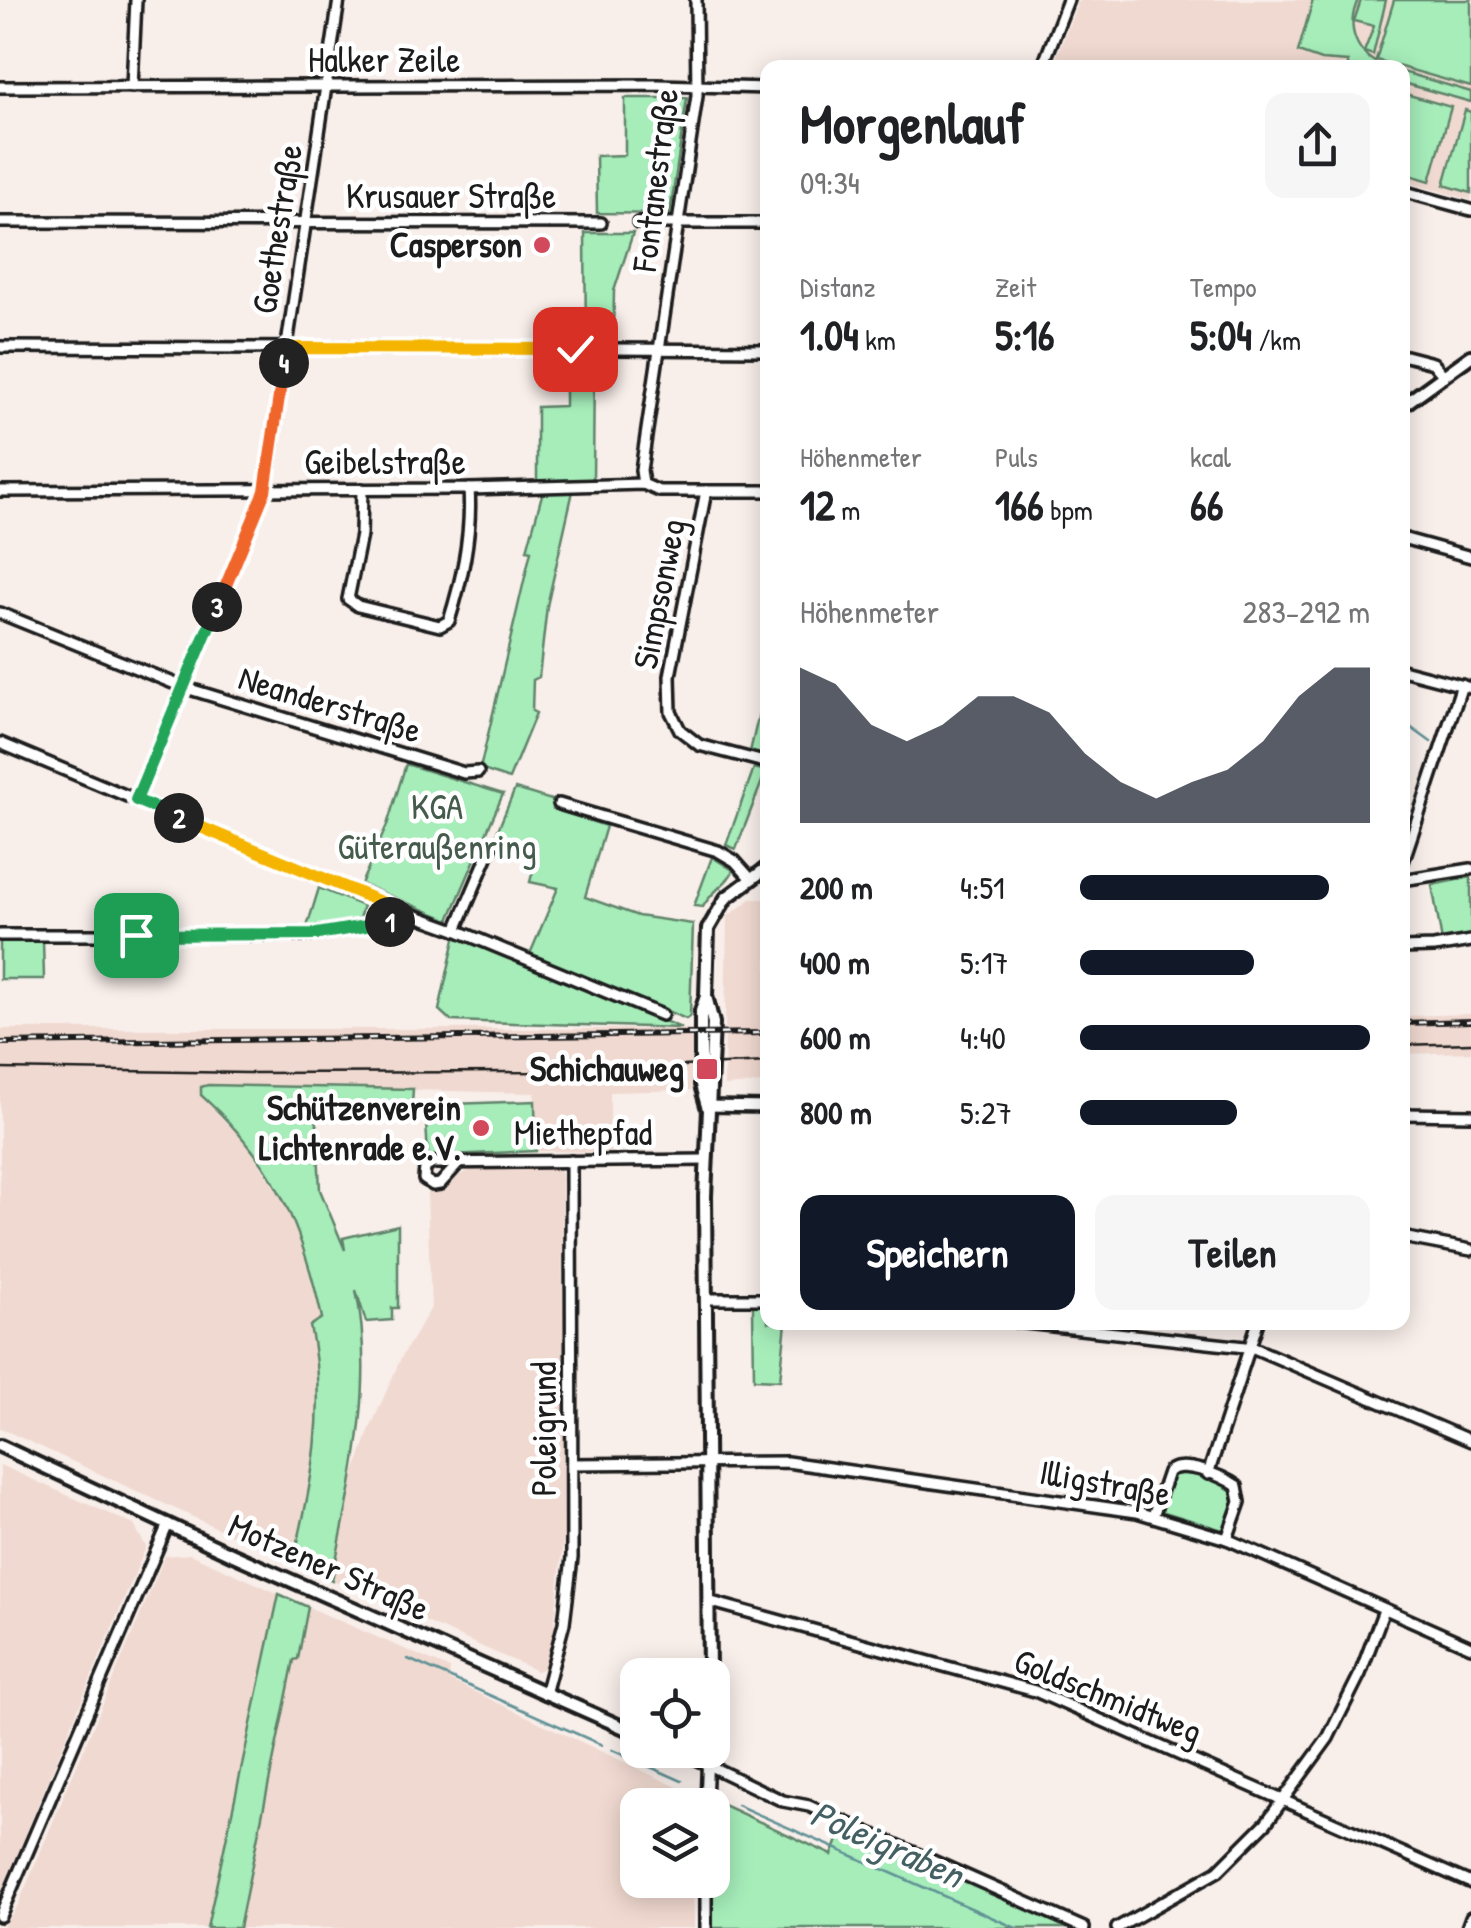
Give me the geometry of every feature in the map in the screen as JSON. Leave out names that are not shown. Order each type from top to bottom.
[{"type":"street","points":[[132,87],[136,0]]},
{"type":"street","name":"Goethestraße","points":[[136,800],[265,491],[339,0]]},
{"type":"street","name":"Fontanestraße","points":[[643,484],[641,470],[697,88],[696,0]]},
{"type":"street","points":[[1045,60],[1068,0]]},
{"type":"street","name":"Halker Zeile","points":[[0,87],[760,88]]},
{"type":"street","points":[[1410,193],[1471,210]]},
{"type":"street","name":"Krusauer Straße","points":[[0,222],[601,224]]},
{"type":"street","points":[[638,223],[760,223]]},
{"type":"street","points":[[0,347],[575,349]]},
{"type":"street","points":[[612,350],[760,350]]},
{"type":"street","points":[[1410,400],[1471,356]]},
{"type":"street","points":[[1410,357],[1433,363],[1444,376]]},
{"type":"street","name":"Geibelstraße","points":[[0,491],[469,489],[643,484],[658,491],[760,491]]},
{"type":"street","points":[[362,489],[361,535],[348,599],[358,606],[440,626],[449,621],[458,583],[469,529],[469,489]]},
{"type":"street","name":"Simpsonweg","points":[[706,491],[670,676],[670,706],[678,727],[692,742],[760,761]]},
{"type":"street","points":[[1410,540],[1471,557]]},
{"type":"street","name":"Neanderstraße","points":[[0,613],[184,687],[464,774],[478,772]]},
{"type":"street","points":[[1410,672],[1466,687],[1410,843]]},
{"type":"street","points":[[0,743],[662,1015]]},
{"type":"street","points":[[559,804],[718,851],[735,860],[751,879]]},
{"type":"street","points":[[456,930],[492,843]]},
{"type":"street","points":[[1410,879],[1471,869]]},
{"type":"street","points":[[709,1658],[706,1160],[707,1106],[712,1094],[712,1023],[706,996],[706,939],[711,920],[726,898],[760,873]]},
{"type":"street","points":[[0,935],[317,934],[391,922],[400,910]]},
{"type":"street","points":[[1410,948],[1471,941]]},
{"type":"street","points":[[707,1106],[760,1106]]},
{"type":"street","points":[[1410,1114],[1471,1115]]},
{"type":"street","name":"Poleigrund","points":[[546,1694],[568,1597],[573,1549],[571,1160]]},
{"type":"street","name":"Miethepfad","points":[[460,1163],[706,1160]]},
{"type":"street","points":[[1410,1239],[1471,1250]]},
{"type":"street","points":[[706,1299],[760,1299]]},
{"type":"street","points":[[1091,1330],[1250,1347],[1471,1441]]},
{"type":"street","points":[[1208,1474],[1255,1330]]},
{"type":"street","name":"Motzener Straße","points":[[0,1446],[620,1726]]},
{"type":"street","name":"Illigstraße","points":[[572,1464],[787,1462],[1153,1516],[1228,1539],[1471,1646]]},
{"type":"street","points":[[1153,1516],[1172,1467],[1182,1465],[1233,1482],[1240,1491],[1228,1539]]},
{"type":"street","points":[[0,1916],[168,1524]]},
{"type":"street","name":"Goldschmidtweg","points":[[708,1602],[1035,1691],[1471,1884]]},
{"type":"street","points":[[1116,1928],[1218,1871],[1248,1843],[1316,1758],[1340,1716],[1384,1610]]},
{"type":"street","points":[[711,1768],[783,1801],[808,1806],[860,1828],[1084,1928]]},
{"type":"street","points":[[706,1898],[706,1928]]},
{"type":"street","points":[[1466,1928],[1471,1917]]},
{"type":"shaded area","points":[[1079,0],[1471,0],[1471,200],[1410,183],[1410,60],[1055,60]]},
{"type":"shaded area","points":[[751,899],[760,899],[760,1083],[724,1086],[727,917]]},
{"type":"shaded area","points":[[1471,1014],[1471,1052],[1410,1054],[1410,1016]]},
{"type":"shaded area","points":[[0,1029],[692,1029],[691,1090],[610,1092],[610,1152],[536,1151],[535,1093],[209,1085],[201,1096],[248,1145],[293,1216],[322,1318],[310,1327],[319,1381],[318,1439],[293,1563],[0,1428]]},
{"type":"shaded area","points":[[555,1166],[562,1173],[564,1533],[553,1637],[546,1667],[537,1671],[332,1580],[348,1493],[369,1431],[401,1358],[431,1308],[427,1193],[443,1191],[458,1176],[475,1168]]},
{"type":"shaded area","points":[[0,1465],[134,1525],[146,1547],[0,1895]]},
{"type":"shaded area","points":[[190,1554],[279,1594],[207,1928],[2,1928],[18,1905],[165,1556]]},
{"type":"shaded area","points":[[308,1607],[450,1669],[449,1680],[620,1760],[620,1768],[637,1768],[679,1788],[620,1788],[620,1898],[693,1898],[694,1928],[239,1928],[294,1660],[298,1659]]},
{"type":"green space","points":[[1313,0],[1358,0],[1353,31],[1360,48],[1372,60],[1321,60],[1298,52]]},
{"type":"green space","points":[[1361,0],[1386,0],[1373,55],[1364,52],[1374,26],[1354,21]]},
{"type":"green space","points":[[1394,0],[1471,0],[1471,87],[1410,70],[1410,60],[1376,60]]},
{"type":"green space","points":[[1410,74],[1471,92],[1471,102],[1410,85]]},
{"type":"green space","points":[[1410,95],[1451,107],[1430,181],[1410,175]]},
{"type":"green space","points":[[625,98],[687,98],[670,214],[597,213],[596,156],[625,155]]},
{"type":"green space","points":[[1465,110],[1471,112],[1471,193],[1444,185]]},
{"type":"green space","points":[[585,233],[633,233],[614,291],[613,341],[586,341]]},
{"type":"green space","points":[[565,357],[594,357],[593,483],[537,483],[537,407],[565,406]]},
{"type":"green space","name":"KGA Güteraußenring","points":[[543,491],[573,491],[547,606],[539,677],[533,680],[532,711],[536,713],[509,779],[480,769]]},
{"type":"green space","points":[[760,709],[760,755],[750,752]]},
{"type":"green space","name":"KGA Güteraußenring","points":[[406,764],[503,794],[449,920],[361,884],[387,825]]},
{"type":"green space","points":[[754,768],[760,770],[760,787],[736,849],[726,845]]},
{"type":"green space","name":"KGA Güteraußenring","points":[[515,789],[555,801],[553,809],[606,826],[585,897],[638,916],[693,924],[690,1016],[686,1019],[530,954],[558,888],[530,882],[537,855],[495,837]]},
{"type":"green space","points":[[712,857],[733,870],[703,907],[694,906]]},
{"type":"green space","points":[[1471,877],[1471,935],[1442,941],[1432,885]]},
{"type":"green space","points":[[319,888],[363,906],[357,925],[306,930]]},
{"type":"green space","points":[[456,934],[681,1028],[451,1021],[439,1010]]},
{"type":"green space","points":[[43,940],[44,979],[0,979],[0,941]]},
{"type":"green space","points":[[201,1087],[413,1089],[412,1104],[316,1108],[320,1190],[345,1250],[343,1238],[398,1225],[398,1308],[392,1308],[392,1320],[366,1322],[356,1290],[363,1363],[359,1436],[332,1580],[293,1563],[318,1416],[310,1326],[322,1318],[314,1284],[281,1196],[248,1145],[201,1095]]},
{"type":"green space","name":"Schützenverein Lichtenrade e.V.","points":[[535,1101],[536,1151],[428,1156],[425,1105]]},
{"type":"green space","points":[[753,1306],[760,1306],[760,1330],[785,1330],[780,1380],[754,1379]]},
{"type":"green space","points":[[1183,1470],[1233,1487],[1238,1494],[1226,1531],[1161,1511],[1170,1477]]},
{"type":"green space","points":[[279,1594],[308,1607],[298,1659],[294,1660],[239,1928],[207,1928]]},
{"type":"green space","points":[[730,1808],[832,1855],[843,1828],[1073,1928],[711,1928],[711,1898],[730,1898]]},
{"type":"waterway","points":[[1410,727],[1431,742]]},
{"type":"waterway","name":"Poleigraben","points":[[408,1659],[602,1745]]},
{"type":"waterway","name":"Poleigraben","points":[[612,1750],[682,1781]]},
{"type":"waterway","name":"Poleigraben","points":[[737,1805],[1016,1928]]},
{"type":"tram line","points":[[1410,1045],[1471,1043]]},
{"type":"tram line","points":[[0,1069],[554,1072],[760,1062]]},
{"type":"railway","points":[[1410,1023],[1471,1021]]},
{"type":"railway","points":[[0,1043],[760,1033]]},
{"type":"place","name":"Casperson","points":[[542,245]]},
{"type":"place","name":"Schichauweg","points":[[707,1069]]},
{"type":"place","name":"Schützenverein Lichtenrade e.V.","points":[[481,1128]]},
{"type":"route","points":[[136,935],[320,934],[391,922],[400,910],[136,800],[263,498],[286,348],[575,349]]}]
